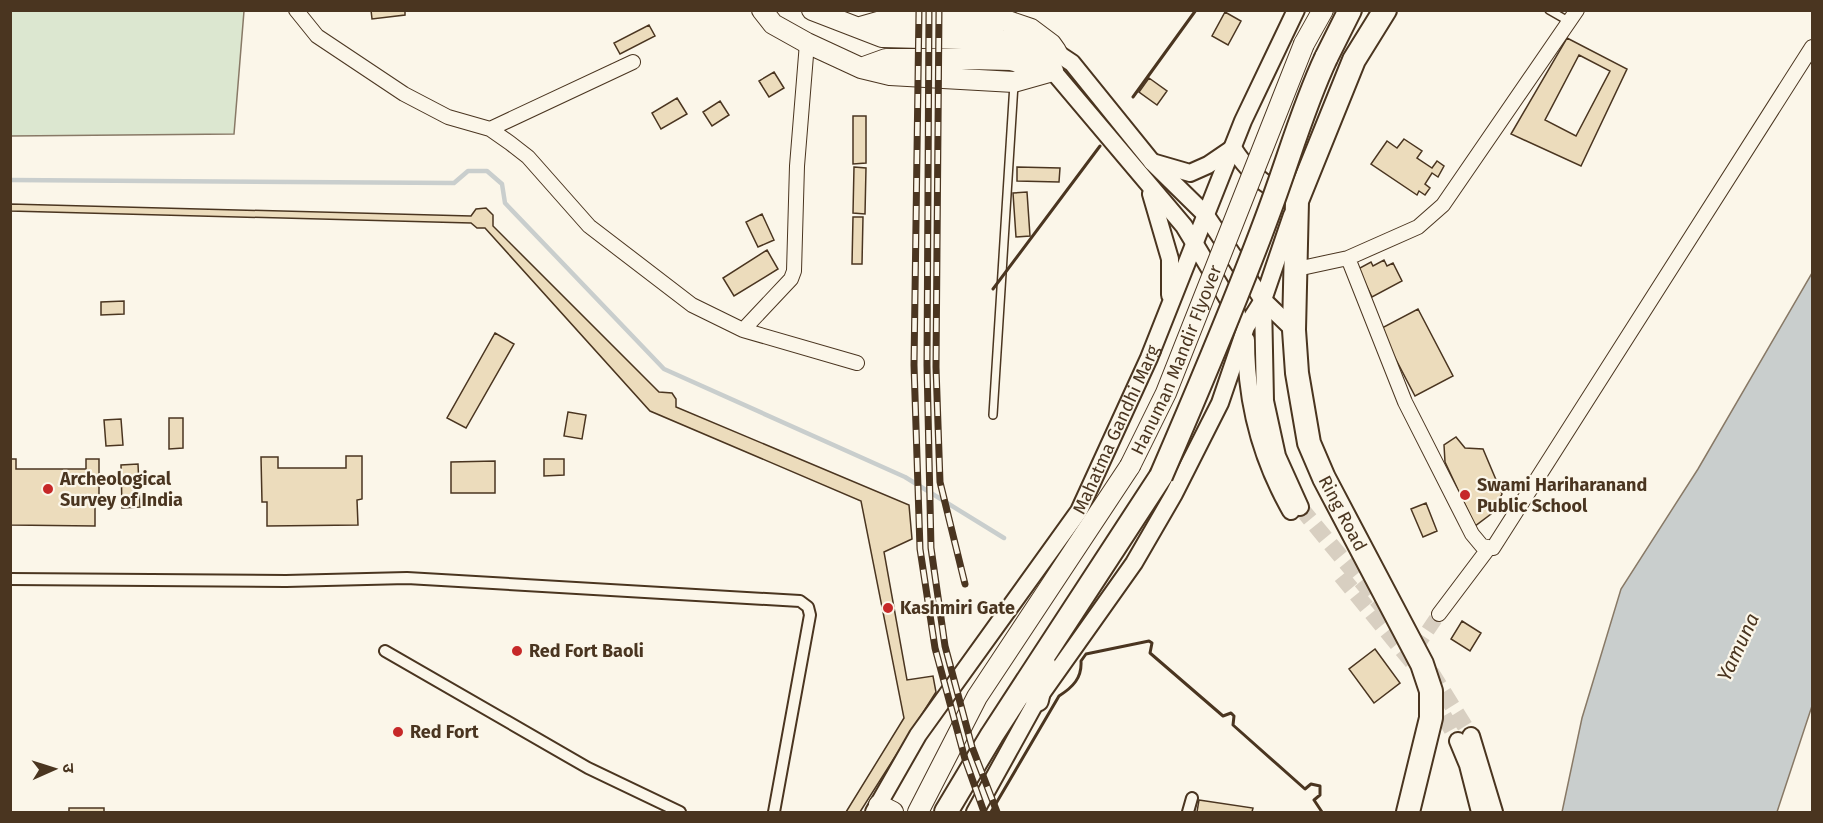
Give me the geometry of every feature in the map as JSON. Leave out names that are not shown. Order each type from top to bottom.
[{"type":"highway","name":"Hanuman Mandir Flyover","points":[[1047,652],[1161,477],[1270,208],[1308,97],[1350,10]]},
{"type":"highway","points":[[1297,201],[1354,60],[1385,10]]},
{"type":"highway","name":"Ring Road","points":[[1297,201],[1294,330],[1297,373],[1309,443],[1324,478],[1422,664],[1431,691],[1431,718],[1408,813]]},
{"type":"highway","points":[[1037,700],[1047,652]]},
{"type":"highway","points":[[946,813],[992,735],[1047,652]]},
{"type":"main road","points":[[762,10],[773,24],[807,43],[861,68],[890,75],[1014,82],[1055,62]]},
{"type":"main road","points":[[812,10],[882,37],[1002,40],[1055,62]]},
{"type":"main road","name":"Hanuman Mandir Flyover","points":[[918,813],[977,697],[1130,466],[1166,393],[1304,44],[1323,10]]},
{"type":"main road","points":[[860,27],[888,19],[1005,15],[1031,29],[1051,44],[1055,62]]},
{"type":"main road","points":[[861,68],[886,59],[1055,62]]},
{"type":"street","points":[[296,10],[317,36],[404,94],[448,117],[490,129],[528,157],[590,226],[692,305],[743,330],[857,363]]},
{"type":"street","name":"Mahatma Gandhi Marg","points":[[882,810],[918,735],[1079,511],[1149,358],[1233,148],[1296,10]]},
{"type":"street","points":[[1297,269],[1348,258],[1418,227],[1443,205],[1574,16]]},
{"type":"street","points":[[743,330],[791,279],[794,272],[796,166],[807,43]]},
{"type":"street","points":[[1439,614],[1488,549],[1493,548],[1812,47]]},
{"type":"street","points":[[490,129],[633,62]]},
{"type":"street","points":[[1055,62],[1149,187],[1184,226],[1246,327],[1246,379],[1259,444],[1274,481],[1295,509],[1277,456],[1265,401],[1263,300]]},
{"type":"street","points":[[1055,62],[1072,63],[1152,162],[1206,214],[1263,300],[1294,330]]},
{"type":"street","points":[[975,813],[1037,700],[1134,563],[1174,494],[1220,403],[1246,327],[1263,300],[1297,201],[1263,184],[1244,165],[1233,148],[1208,165],[1190,173],[1152,162]]},
{"type":"street","points":[[1149,187],[1170,259],[1170,302]]},
{"type":"street","points":[[1348,258],[1405,402],[1472,534],[1482,546],[1488,549]]},
{"type":"street","points":[[10,579],[286,581],[407,578],[800,601],[808,607],[810,615],[774,813]]},
{"type":"street","points":[[384,651],[588,768],[680,813]]},
{"type":"street","points":[[1480,813],[1464,738],[1494,813]]},
{"type":"street","points":[[1188,813],[1192,798]]},
{"type":"lane","points":[[1549,10],[1574,16]]},
{"type":"lane","points":[[993,415],[1014,82]]},
{"type":"green space","points":[[10,11],[244,11],[234,134],[11,136]]},
{"type":"water","name":"Yamuna","points":[[1812,273],[1812,706],[1777,812],[1562,812],[1582,718],[1621,589],[1698,469]]},
{"type":"building","points":[[371,10],[405,10],[405,15],[372,19]]},
{"type":"building","points":[[1225,12],[1241,21],[1228,45],[1212,36]]},
{"type":"building","points":[[649,25],[655,36],[620,54],[614,43]]},
{"type":"building","points":[[1567,38],[1627,69],[1581,166],[1511,134]],"holes":[[[1579,55],[1610,71],[1576,136],[1545,120]]]},
{"type":"building","points":[[774,72],[784,88],[769,97],[759,81]]},
{"type":"building","points":[[1149,78],[1167,91],[1157,105],[1139,92]]},
{"type":"building","points":[[677,98],[687,114],[661,129],[652,113]]},
{"type":"building","points":[[720,101],[729,115],[712,126],[703,112]]},
{"type":"building","points":[[853,116],[866,116],[866,163],[853,164]]},
{"type":"building","points":[[1404,139],[1422,151],[1417,158],[1432,168],[1437,161],[1444,166],[1438,177],[1432,173],[1425,184],[1430,188],[1425,195],[1419,191],[1417,195],[1371,164],[1387,141],[1397,148]]},
{"type":"building","points":[[854,167],[866,168],[865,214],[853,213]]},
{"type":"building","points":[[1017,167],[1060,168],[1059,182],[1017,181]]},
{"type":"building","points":[[1027,192],[1030,236],[1016,237],[1013,193]]},
{"type":"building","points":[[10,204],[471,216],[476,209],[486,208],[493,215],[493,226],[659,392],[672,393],[676,399],[676,407],[909,505],[912,539],[884,552],[907,680],[933,676],[936,692],[860,812],[846,812],[904,718],[861,501],[650,411],[485,228],[477,228],[471,223],[10,211]]},
{"type":"building","points":[[762,214],[774,240],[758,247],[746,222]]},
{"type":"building","points":[[853,217],[863,217],[862,264],[852,264]]},
{"type":"building","points":[[767,250],[778,269],[734,296],[723,278]]},
{"type":"building","points":[[1384,260],[1387,266],[1393,263],[1402,281],[1372,297],[1358,269],[1371,262],[1373,266]]},
{"type":"building","points":[[124,301],[124,314],[101,315],[101,302]]},
{"type":"building","points":[[1418,309],[1453,376],[1415,396],[1380,329]]},
{"type":"building","points":[[495,333],[514,344],[466,428],[447,418]]},
{"type":"building","points":[[568,412],[586,415],[582,439],[564,436]]},
{"type":"building","points":[[169,418],[183,418],[183,448],[169,449]]},
{"type":"building","points":[[121,419],[123,445],[106,446],[104,420]]},
{"type":"building","points":[[1456,437],[1465,448],[1483,449],[1502,494],[1491,514],[1475,526],[1445,462],[1444,445]]},
{"type":"building","points":[[346,456],[362,456],[362,499],[357,500],[358,525],[267,526],[267,502],[262,502],[261,457],[278,457],[278,468],[346,468]]},
{"type":"building","points":[[10,459],[16,459],[16,469],[86,469],[86,459],[99,459],[99,503],[95,503],[95,526],[10,525]]},
{"type":"building","points":[[544,459],[564,459],[564,475],[544,476]]},
{"type":"building","points":[[495,461],[495,493],[451,493],[451,462]]},
{"type":"building","points":[[138,464],[140,507],[122,508],[121,465]]},
{"type":"building","points":[[1426,503],[1437,531],[1423,537],[1411,509]]},
{"type":"building","points":[[1462,621],[1481,633],[1470,651],[1451,639]]},
{"type":"building","points":[[1375,649],[1400,683],[1374,703],[1349,669]]},
{"type":"building","points":[[1199,800],[1253,808],[1252,812],[1197,812]]},
{"type":"building","points":[[69,808],[104,808],[104,812],[69,812]]},
{"type":"waterway","points":[[10,180],[454,183],[468,171],[487,171],[502,184],[505,203],[664,369],[905,477],[1004,538]]},
{"type":"tunnel","points":[[1300,507],[1389,615]]},
{"type":"tunnel","points":[[1341,576],[1412,662]]},
{"type":"tunnel","points":[[1416,648],[1439,614]]},
{"type":"tunnel","points":[[1431,672],[1471,736]]},
{"type":"tunnel","points":[[1432,695],[1458,741]]},
{"type":"railway","points":[[919,10],[914,365],[920,549],[935,648],[965,759],[984,812]]},
{"type":"railway","points":[[929,10],[927,365],[931,548],[945,646],[972,747],[997,812]]},
{"type":"railway","points":[[939,10],[936,367],[940,482],[965,584]]},
{"type":"wall","points":[[1133,97],[1196,10]]},
{"type":"wall","points":[[993,289],[1100,146]]},
{"type":"wall","points":[[991,812],[1059,696],[1076,682],[1081,661],[1086,654],[1149,641],[1152,643],[1150,653],[1223,716],[1231,713],[1234,716],[1233,725],[1305,789],[1311,784],[1320,786],[1320,795],[1314,800],[1322,812]]},
{"type":"place","name":"Archeological Survey of India","points":[[48,489]]},
{"type":"place","name":"Swami Hariharanand Public School","points":[[1465,495]]},
{"type":"place","name":"Kashmiri Gate","points":[[888,608]]},
{"type":"place","name":"Red Fort Baoli","points":[[517,651]]},
{"type":"place","name":"Red Fort","points":[[398,732]]}]
